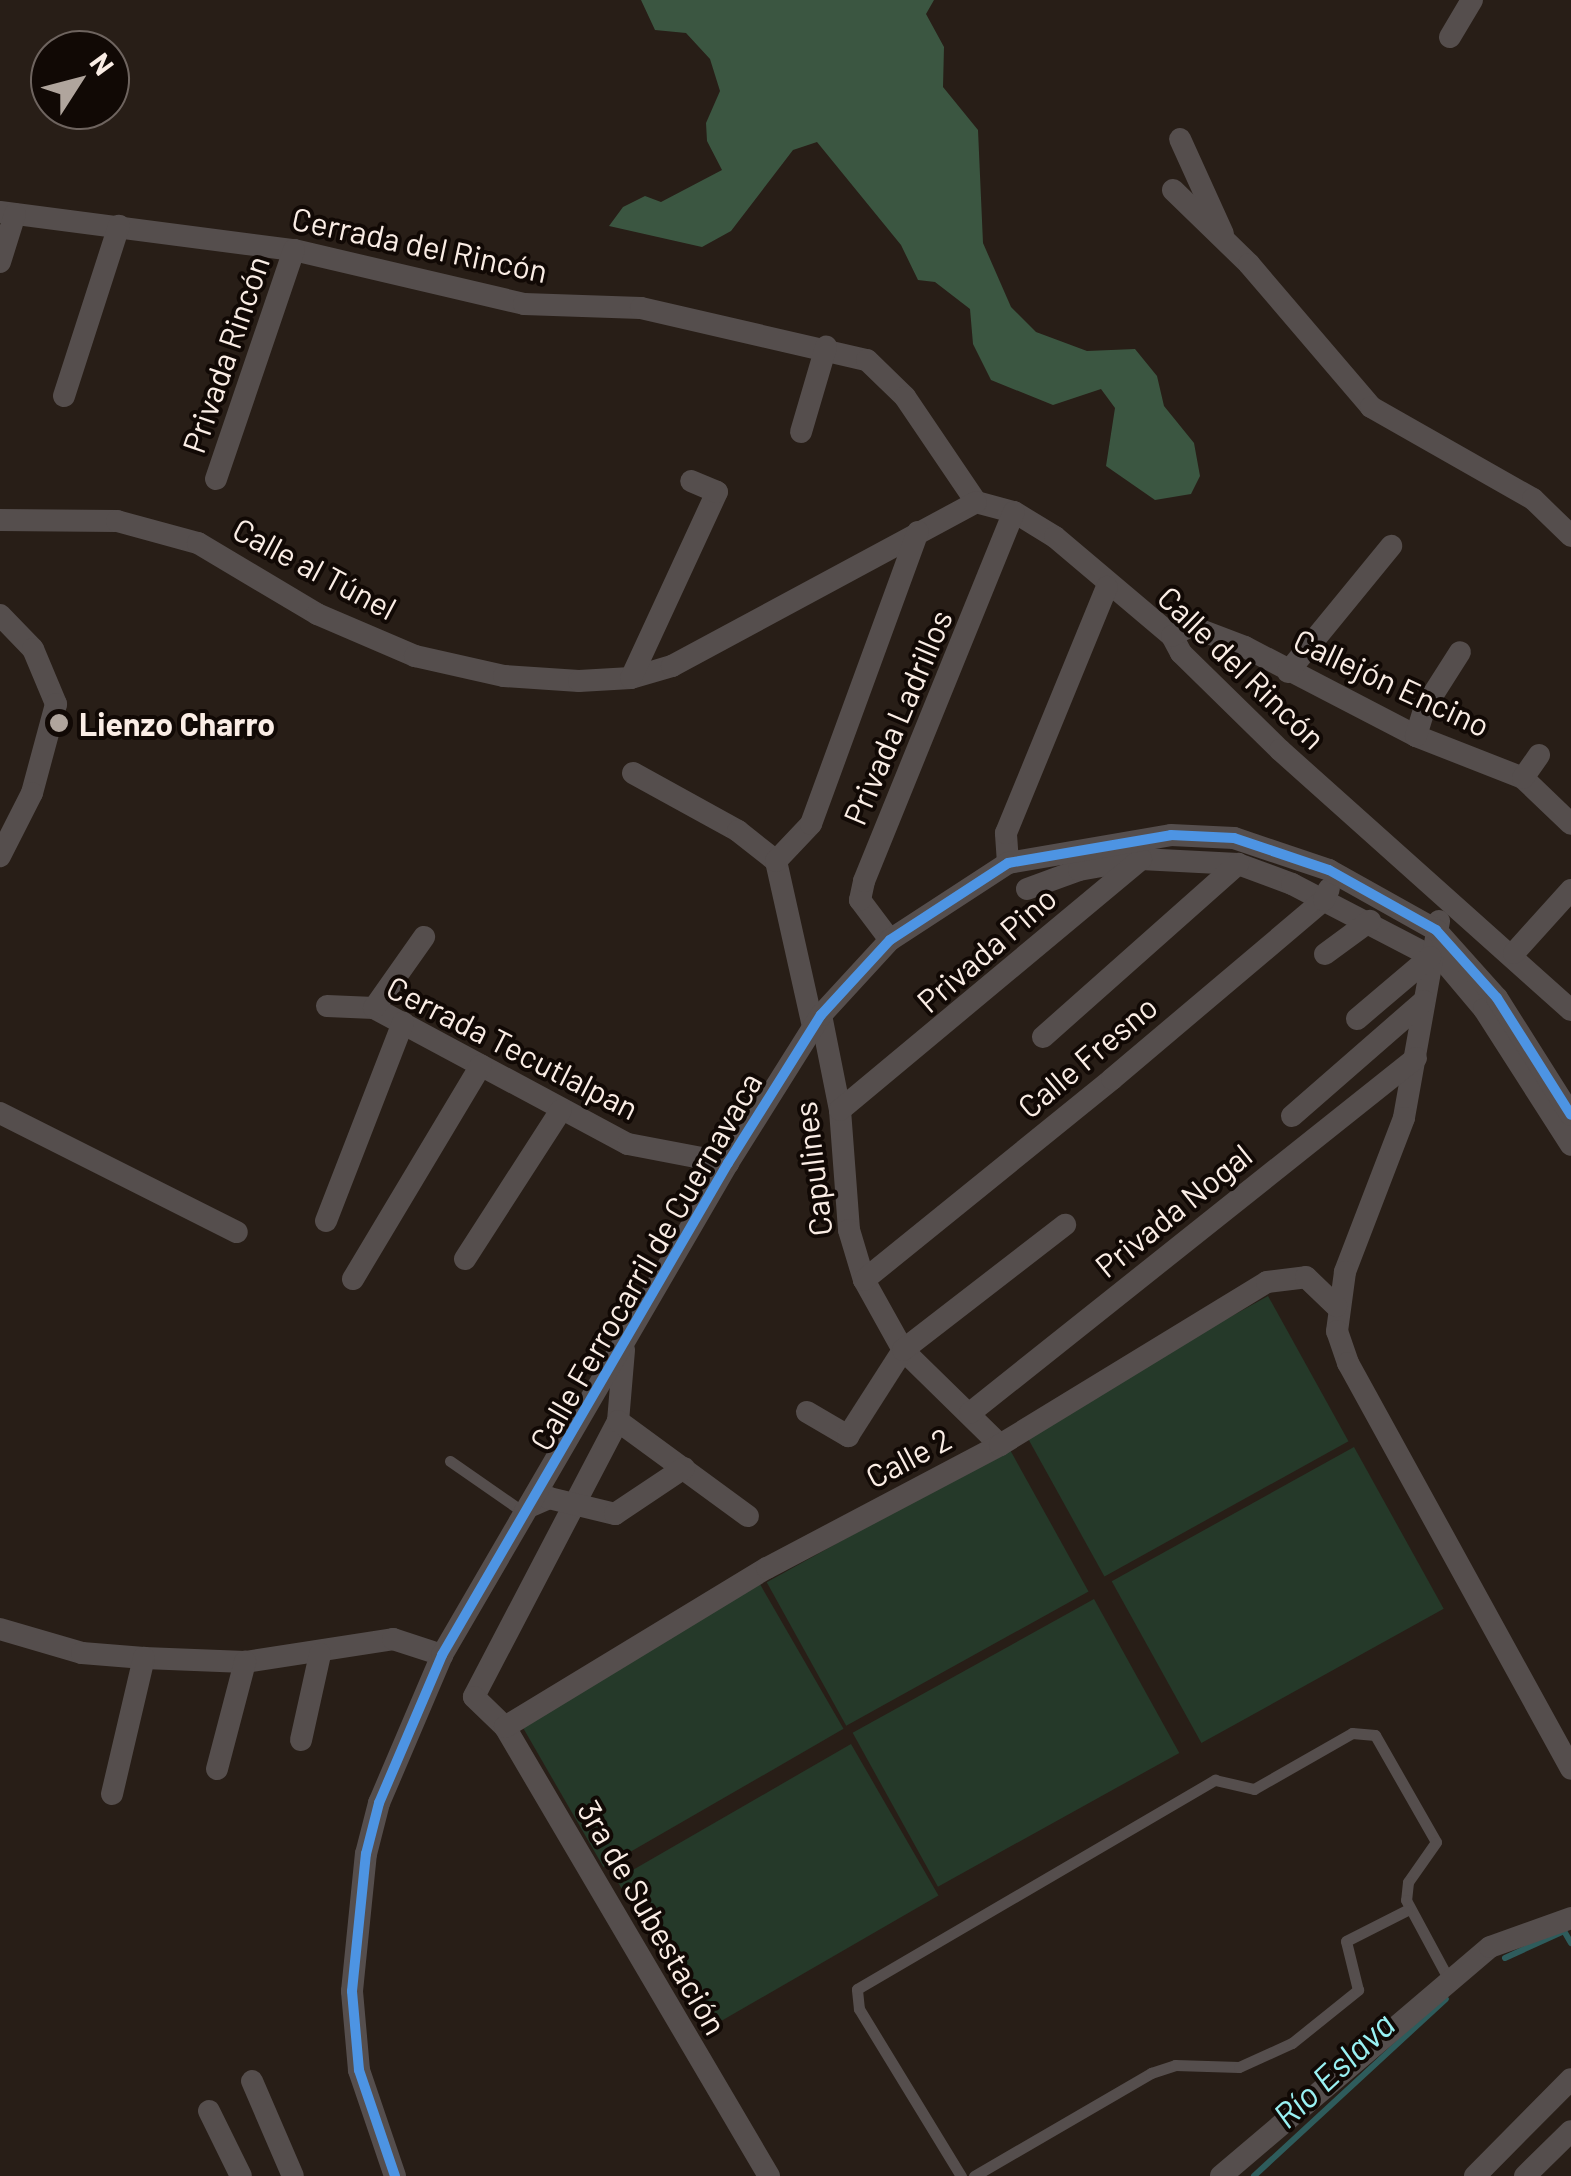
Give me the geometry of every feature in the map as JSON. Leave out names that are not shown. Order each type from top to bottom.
[{"type":"street","points":[[1450,37],[1472,0]]},
{"type":"street","points":[[1180,139],[1226,242]]},
{"type":"street","points":[[1173,190],[1226,242],[1371,406],[1532,499],[1571,536]]},
{"type":"street","points":[[0,262],[8,213]]},
{"type":"street","name":"Cerrada del Rincón","points":[[8,213],[294,250],[524,304],[641,308],[826,347]]},
{"type":"street","points":[[64,396],[119,226]]},
{"type":"street","name":"Privada Rincón","points":[[216,479],[294,250]]},
{"type":"street","points":[[802,432],[826,347],[867,360],[905,398],[976,502]]},
{"type":"street","points":[[631,678],[718,492],[691,481]]},
{"type":"street","name":"Calle del Rincón","points":[[976,502],[1014,512],[1055,537],[1107,587],[1172,636],[1181,652],[1280,750],[1514,954],[1571,1010]]},
{"type":"street","name":"Calle al Túnel","points":[[0,520],[117,521],[198,543],[316,614],[415,656],[504,676],[631,678],[672,666],[976,502]]},
{"type":"street","name":"Privada Ladrillos","points":[[890,940],[860,900],[864,881],[1014,512]]},
{"type":"street","points":[[633,773],[738,831],[776,861],[811,824],[918,532]]},
{"type":"street","points":[[1288,672],[1391,546]]},
{"type":"street","points":[[1008,863],[1006,833],[1107,587]]},
{"type":"street","points":[[0,615],[33,649],[56,704],[32,793],[0,856]]},
{"type":"street","name":"Callejón Encino","points":[[1172,636],[1190,626],[1416,736],[1523,778],[1571,824]]},
{"type":"street","points":[[1416,736],[1425,707],[1460,652]]},
{"type":"street","points":[[1523,778],[1539,755]]},
{"type":"street","name":"Calle Ferrocarril de Cuernavaca","points":[[395,2176],[359,2070],[354,1948],[379,1803],[442,1655],[728,1163],[817,1021],[890,940],[1008,863],[1171,835],[1234,838],[1328,870],[1436,930],[1497,998],[1571,1114]]},
{"type":"street","name":"Privada Pino","points":[[840,1110],[1171,835]]},
{"type":"street","points":[[1027,889],[1079,870],[1141,859],[1238,864],[1324,900],[1430,956],[1484,1009],[1571,1145]]},
{"type":"street","name":"Capulines","points":[[776,861],[840,1110],[849,1230],[864,1280],[903,1350],[1000,1445]]},
{"type":"street","points":[[1043,1037],[1238,864]]},
{"type":"street","points":[[1324,900],[1328,870]]},
{"type":"street","points":[[1514,954],[1571,890]]},
{"type":"street","points":[[1446,898],[1430,956],[1404,1118],[1336,1306],[1348,1363],[1571,1770]]},
{"type":"street","name":"Calle Fresno","points":[[864,1280],[1324,900]]},
{"type":"street","points":[[1326,954],[1370,922]]},
{"type":"street","points":[[374,1008],[424,937]]},
{"type":"street","points":[[1357,1018],[1430,956]]},
{"type":"street","points":[[1292,1116],[1424,1001]]},
{"type":"street","name":"Cerrada Tecutlalpan","points":[[327,1006],[374,1008],[628,1144],[728,1163]]},
{"type":"street","points":[[326,1221],[403,1022]]},
{"type":"street","name":"Privada Nogal","points":[[970,1413],[1416,1058]]},
{"type":"street","points":[[352,1280],[481,1064]]},
{"type":"street","points":[[466,1260],[560,1110]]},
{"type":"street","points":[[0,1113],[237,1232]]},
{"type":"street","points":[[807,1412],[848,1436],[903,1350],[1065,1226]]},
{"type":"street","name":"Calle 2","points":[[506,1727],[767,1568],[1000,1445],[1266,1282],[1306,1277],[1336,1306]]},
{"type":"street","points":[[574,1508],[618,1421],[624,1347]]},
{"type":"street","points":[[618,1421],[748,1516]]},
{"type":"street","points":[[530,1506],[550,1498],[574,1508],[625,1511],[684,1468]]},
{"type":"street","name":"3ra de Subestación","points":[[574,1508],[474,1697],[506,1727],[769,2176]]},
{"type":"street","points":[[0,1628],[82,1654],[144,1658],[245,1662],[320,1654],[393,1640],[442,1655]]},
{"type":"street","points":[[301,1740],[320,1654]]},
{"type":"street","points":[[112,1794],[144,1658]]},
{"type":"street","points":[[217,1769],[245,1662]]},
{"type":"street","points":[[1221,2176],[1448,1978],[1490,1947],[1571,1918]]},
{"type":"street","points":[[1474,2176],[1571,2079]]},
{"type":"street","points":[[252,2081],[293,2176]]},
{"type":"street","points":[[210,2111],[241,2176]]},
{"type":"street","points":[[1525,2176],[1571,2131]]},
{"type":"lane","points":[[450,1461],[519,1509],[530,1506]]},
{"type":"lane","points":[[961,2176],[860,2009],[858,1989],[1215,1780],[1254,1789],[1366,1729],[1375,1734],[1436,1842],[1408,1882],[1407,1910],[1448,1978]]},
{"type":"lane","points":[[974,2176],[1150,2073],[1175,2066],[1238,2067],[1292,2044],[1358,1990],[1346,1942],[1407,1910]]},
{"type":"green space","points":[[641,0],[934,0],[926,14],[944,47],[943,87],[978,130],[983,243],[1011,307],[1036,332],[1087,351],[1135,349],[1157,376],[1164,406],[1194,443],[1200,476],[1191,494],[1155,500],[1106,466],[1115,408],[1101,389],[1053,405],[991,380],[973,344],[970,309],[935,282],[918,280],[901,245],[817,142],[793,150],[731,231],[702,247],[609,226],[623,207],[645,196],[661,202],[722,170],[707,141],[706,123],[720,91],[710,59],[686,33],[655,30]]},
{"type":"green space","points":[[1268,1296],[1348,1441],[1104,1576],[1024,1431]]},
{"type":"green space","points":[[1354,1447],[1444,1609],[1201,1743],[1112,1581]]},
{"type":"green space","points":[[1009,1448],[1089,1591],[846,1726],[767,1582]]},
{"type":"green space","points":[[757,1579],[844,1729],[604,1867],[517,1718]]},
{"type":"green space","points":[[1094,1599],[1179,1753],[938,1887],[853,1733]]},
{"type":"green space","points":[[851,1744],[938,1896],[704,2031],[616,1880]]},
{"type":"waterway","name":"Río Eslava","points":[[1505,1958],[1564,1931],[1571,1943]]},
{"type":"waterway","name":"Río Eslava","points":[[1254,2176],[1446,1999]]},
{"type":"cycle path","points":[[395,2176],[359,2070],[352,1991],[366,1854],[379,1803],[442,1655],[728,1163],[821,1015],[890,940],[1008,863],[1171,835],[1234,838],[1329,870],[1436,930],[1497,998],[1571,1115]]},
{"type":"place","name":"Lienzo Charro","points":[[59,723]]}]
